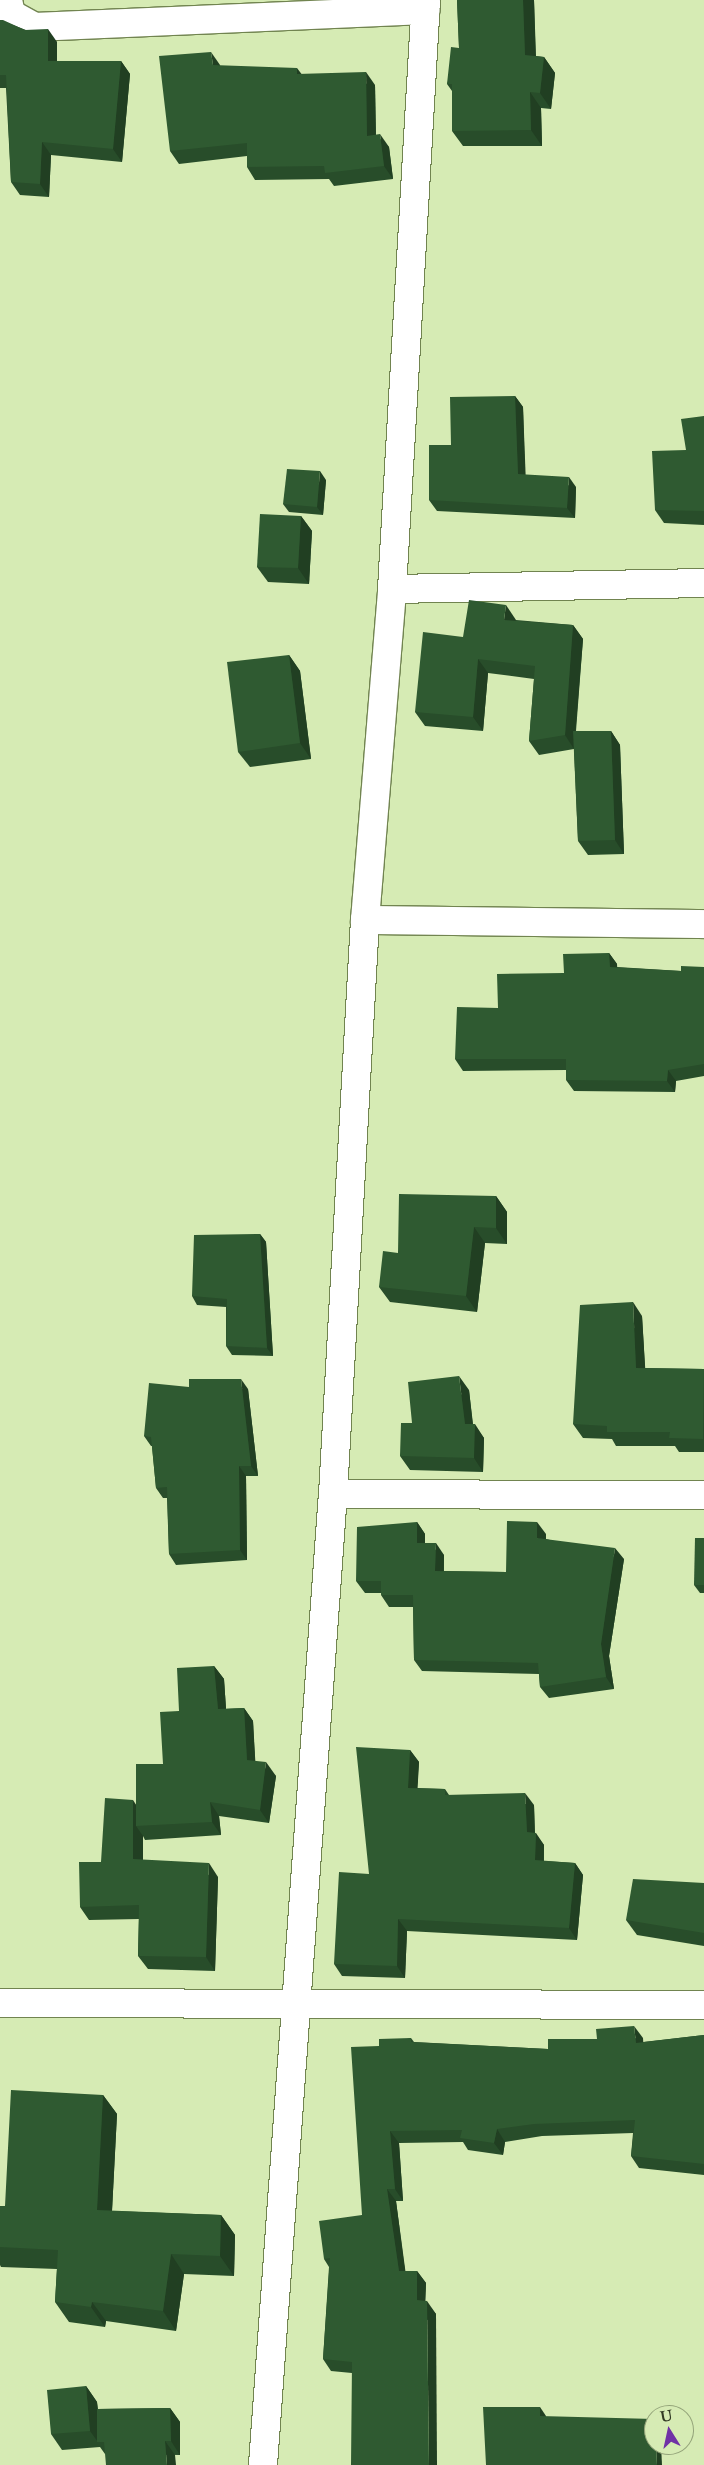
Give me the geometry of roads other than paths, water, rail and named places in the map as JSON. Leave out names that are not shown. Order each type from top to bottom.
[{"type":"street","points":[[8,0],[11,14],[34,27],[426,5],[392,589],[365,920],[332,1494],[293,2001],[263,2465]]},
{"type":"street","points":[[392,589],[704,583]]},
{"type":"street","points":[[365,920],[704,924]]},
{"type":"street","points":[[332,1494],[704,1495]]},
{"type":"street","points":[[0,2003],[293,2001],[704,2005]]}]
